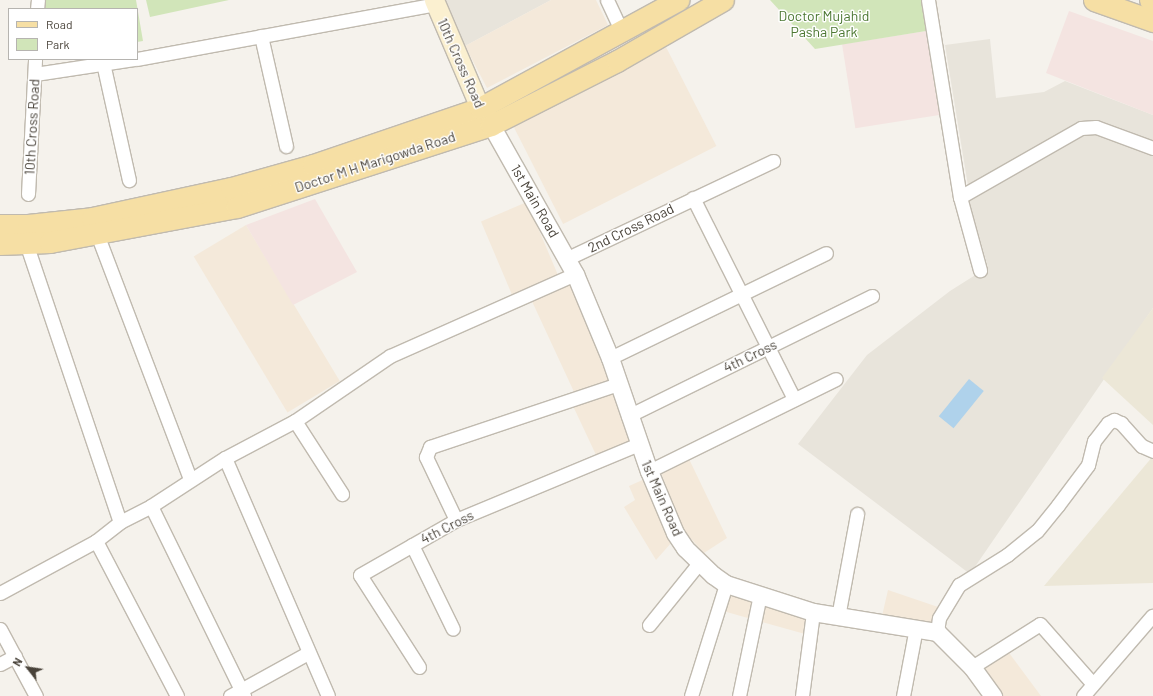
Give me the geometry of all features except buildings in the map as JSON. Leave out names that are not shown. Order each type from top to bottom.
[{"type":"main road","name":"Doctor M H Marigowda Road","points":[[0,225],[28,225],[92,218],[231,188],[485,116],[621,30],[678,0]]},
{"type":"main road","name":"Doctor M H Marigowda Road","points":[[0,244],[50,242],[237,207],[485,116],[617,61],[722,0]]},
{"type":"main road","points":[[1094,0],[1153,21]]},
{"type":"main road","name":"10th Cross Road","points":[[435,2],[485,116]]},
{"type":"street","points":[[607,0],[621,30]]},
{"type":"street","points":[[928,0],[960,197],[980,270]]},
{"type":"street","points":[[138,58],[261,36],[435,2]]},
{"type":"street","points":[[261,36],[286,146]]},
{"type":"street","name":"10th Cross Road","points":[[28,194],[35,60]]},
{"type":"street","points":[[35,74],[128,60]]},
{"type":"street","points":[[103,64],[129,180]]},
{"type":"street","name":"1st Main Road","points":[[485,116],[568,258],[610,358],[628,416],[674,533],[699,562],[726,584],[812,612],[937,632]]},
{"type":"street","points":[[960,197],[1081,128],[1096,127],[1153,148]]},
{"type":"street","name":"2nd Cross Road","points":[[568,258],[772,161]]},
{"type":"street","points":[[693,198],[742,292],[794,399]]},
{"type":"street","points":[[97,234],[190,479]]},
{"type":"street","points":[[26,243],[120,522]]},
{"type":"street","points":[[610,358],[742,292],[826,253]]},
{"type":"street","points":[[0,593],[96,541],[120,522],[151,506],[190,479],[225,458],[295,421],[390,356],[575,274]]},
{"type":"street","name":"4th Cross","points":[[628,416],[872,296]]},
{"type":"street","points":[[649,471],[836,379]]},
{"type":"street","points":[[456,520],[426,457],[430,447],[618,384]]},
{"type":"street","points":[[993,696],[972,667],[937,632],[939,618],[959,585],[1013,550],[1037,531],[1088,465],[1094,441],[1108,423],[1114,420],[1121,423],[1142,446],[1153,451]]},
{"type":"street","points":[[295,421],[342,494]]},
{"type":"street","name":"4th Cross","points":[[419,667],[360,575],[456,520],[639,444]]},
{"type":"street","points":[[225,458],[308,653],[328,696]]},
{"type":"street","points":[[151,506],[238,694],[308,653]]},
{"type":"street","points":[[838,617],[857,514]]},
{"type":"street","points":[[96,541],[177,696]]},
{"type":"street","points":[[412,546],[453,629]]},
{"type":"street","points":[[649,625],[699,562]]},
{"type":"street","points":[[691,696],[726,584]]},
{"type":"street","points":[[739,696],[760,595]]},
{"type":"street","points":[[802,696],[812,612]]},
{"type":"street","points":[[1082,696],[1093,687],[1092,683],[1152,616]]},
{"type":"street","points":[[972,667],[1040,624],[1092,683]]},
{"type":"street","points":[[903,696],[916,628]]},
{"type":"street","points":[[0,629],[36,696]]},
{"type":"street","points":[[0,664],[15,656]]},
{"type":"shaded area","points":[[445,0],[551,0],[465,46]]},
{"type":"shaded area","points":[[551,0],[596,0],[608,25],[487,88],[465,46]]},
{"type":"shaded area","points":[[1069,11],[1153,41],[1153,115],[1046,73]]},
{"type":"shaded area","points":[[926,31],[939,115],[855,128],[842,44]]},
{"type":"shaded area","points":[[990,39],[996,98],[1044,92],[1065,81],[1153,115],[1153,146],[1086,121],[968,186],[945,45]]},
{"type":"shaded area","points":[[666,47],[716,146],[563,224],[513,125]]},
{"type":"shaded area","points":[[1088,131],[1153,151],[1153,308],[970,574],[798,444],[867,355],[950,291],[988,267],[968,198]]},
{"type":"shaded area","points":[[315,199],[357,272],[293,305],[246,225]]},
{"type":"shaded area","points":[[527,202],[558,276],[512,295],[481,222]]},
{"type":"shaded area","points":[[246,225],[340,381],[287,412],[194,256]]},
{"type":"shaded area","points":[[570,278],[613,382],[575,394],[530,297]]},
{"type":"shaded area","points":[[1153,308],[1153,425],[1102,378]]},
{"type":"shaded area","points":[[615,391],[633,441],[597,457],[573,406]]},
{"type":"shaded area","points":[[1153,456],[1153,583],[1044,586]]},
{"type":"shaded area","points":[[689,459],[727,538],[704,553],[681,528],[661,472]]},
{"type":"shaded area","points":[[647,478],[672,542],[656,560],[624,507],[635,500],[629,486]]},
{"type":"shaded area","points":[[888,590],[944,609],[939,627],[882,616]]},
{"type":"shaded area","points":[[730,593],[806,617],[805,634],[723,611]]},
{"type":"shaded area","points":[[1004,646],[1041,696],[1001,696],[978,663]]},
{"type":"green space","points":[[42,0],[136,0],[137,8],[42,8]]},
{"type":"green space","points":[[146,0],[229,0],[150,17]]},
{"type":"green space","name":"Doctor Mujahid Pasha Park","points":[[770,0],[922,0],[926,31],[815,49]]},
{"type":"green space","points":[[138,12],[143,41],[138,42]]},
{"type":"water","points":[[969,379],[984,391],[954,428],[939,416]]}]
